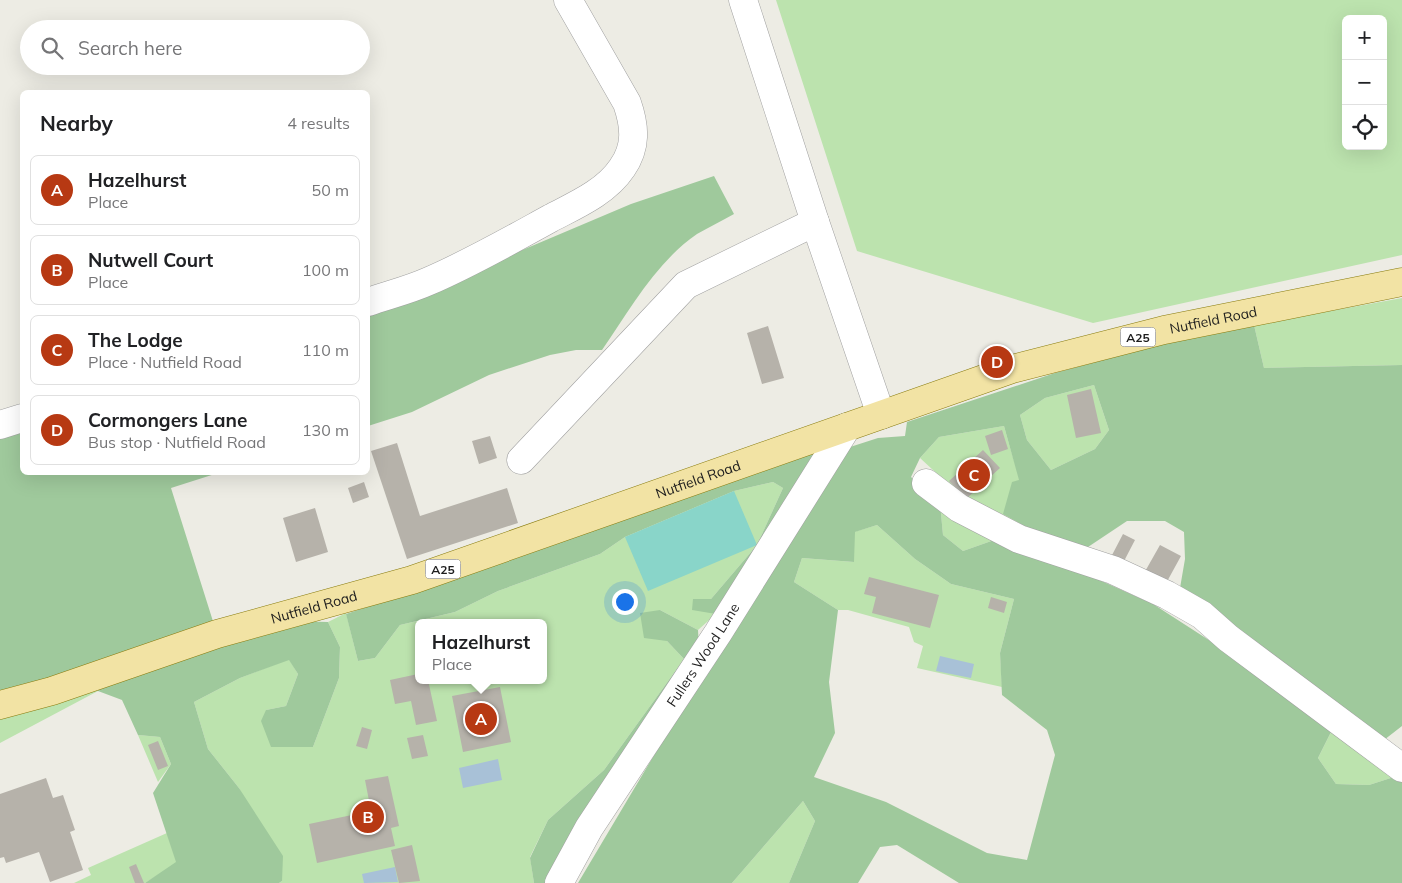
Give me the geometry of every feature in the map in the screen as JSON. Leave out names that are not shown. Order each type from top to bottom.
[{"type":"main road","name":"Nutfield Road","points":[[0,705],[52,691],[217,634],[412,580],[1012,369],[1164,330],[1402,282]]},
{"type":"street","points":[[370,301],[428,282],[514,239],[592,196],[612,180],[623,167],[635,134],[632,117],[622,95],[568,0]]},
{"type":"street","points":[[743,0],[815,222],[881,415]]},
{"type":"street","points":[[520,460],[686,285],[815,222]]},
{"type":"street","points":[[0,406],[20,408]]},
{"type":"street","points":[[0,425],[20,419]]},
{"type":"street","name":"Fullers Wood Lane","points":[[559,883],[589,828],[718,633],[847,427]]},
{"type":"street","points":[[926,483],[959,508],[1019,539],[1113,570],[1142,582],[1181,603],[1202,616],[1228,638],[1402,768]]},
{"type":"green space","points":[[776,0],[1402,0],[1402,255],[1093,323],[857,251]]},
{"type":"green space","points":[[714,176],[734,214],[697,234],[669,258],[644,288],[602,350],[576,350],[550,355],[489,375],[412,412],[370,425],[370,301],[520,251],[631,204]]},
{"type":"green space","points":[[1402,298],[1402,365],[1264,368],[1254,325]]},
{"type":"green space","points":[[1254,325],[1264,368],[1402,365],[1402,726],[1384,740],[1250,637],[1180,588],[1185,559],[1184,532],[1165,521],[1127,521],[1088,547],[1052,541],[1003,514],[1012,482],[1019,480],[1004,426],[939,437],[920,458],[911,477],[940,503],[943,535],[963,551],[997,539],[1068,566],[1153,604],[1246,664],[1332,730],[1318,758],[1336,784],[1369,785],[1397,776],[1402,780],[1402,883],[959,883],[897,845],[880,847],[858,883],[789,883],[815,821],[803,801],[732,883],[578,883],[678,715],[847,448],[878,438],[905,436],[907,422],[1055,373],[1166,343]],"holes":[[[1094,385],[1109,430],[1095,449],[1051,470],[1027,440],[1020,415],[1045,398]],[[877,525],[915,559],[951,584],[1014,599],[1000,653],[1002,695],[1047,730],[1055,755],[1027,860],[987,853],[886,802],[814,777],[835,733],[829,682],[838,610],[794,582],[802,558],[854,562],[855,532]]]},
{"type":"green space","points":[[1094,385],[1109,430],[1095,449],[1051,470],[1027,440],[1020,415],[1045,398]]},
{"type":"green space","points":[[20,420],[20,475],[212,475],[171,488],[217,634],[0,705],[0,427]]},
{"type":"green space","points":[[1004,426],[1019,476],[1033,510],[1052,539],[1064,550],[973,507],[920,458],[939,437]]},
{"type":"green space","points":[[806,451],[819,454],[716,614],[692,610],[693,599],[711,599],[757,545],[783,488],[773,482],[734,491],[625,537],[600,554],[498,591],[455,612],[425,619],[415,619],[415,621],[400,625],[375,658],[358,661],[346,614],[543,548]]},
{"type":"green space","points":[[773,482],[783,488],[757,545],[711,599],[716,614],[698,630],[660,610],[667,641],[684,659],[604,770],[548,820],[530,857],[534,883],[279,883],[282,881],[239,788],[208,749],[194,702],[240,678],[289,659],[298,674],[286,706],[266,710],[313,747],[339,678],[340,647],[328,622],[346,613],[358,661],[375,658],[400,625],[415,621],[415,684],[547,684],[547,619],[425,619],[455,612],[498,591],[600,554],[625,537],[734,491]]},
{"type":"green space","points":[[940,503],[997,539],[963,551],[943,535]]},
{"type":"green space","points":[[877,525],[915,559],[951,584],[1014,599],[1000,653],[1002,687],[917,668],[923,646],[914,642],[909,627],[848,610],[838,610],[794,582],[802,558],[854,562],[854,532]]},
{"type":"green space","points":[[660,610],[698,630],[699,648],[551,883],[534,883],[530,858],[548,820],[604,770],[684,659],[667,641],[644,638],[640,613]]},
{"type":"green space","points":[[289,621],[328,622],[340,647],[339,678],[313,747],[271,747],[261,721],[266,710],[286,706],[298,674],[289,660],[240,678],[194,702],[208,749],[239,788],[283,856],[282,881],[279,883],[145,883],[176,862],[153,793],[171,764],[160,737],[138,735],[122,700],[98,691],[96,684]]},
{"type":"green space","points":[[96,684],[98,691],[0,743],[0,714]]},
{"type":"green space","points":[[1332,730],[1397,776],[1369,785],[1336,784],[1318,758]]},
{"type":"green space","points":[[138,735],[160,737],[171,764],[158,782]]},
{"type":"green space","points":[[803,801],[815,821],[789,883],[732,883]]},
{"type":"green space","points":[[167,833],[177,863],[145,883],[74,883],[91,875],[88,868]]},
{"type":"shaded area","points":[[734,491],[757,545],[648,591],[625,537]]},
{"type":"shaded area","points":[[940,656],[974,664],[971,678],[936,671]]},
{"type":"shaded area","points":[[498,759],[502,780],[463,788],[459,768]]},
{"type":"shaded area","points":[[395,867],[398,882],[364,883],[362,874]]},
{"type":"building","points":[[768,326],[784,378],[762,384],[747,333]]},
{"type":"building","points":[[1091,389],[1101,433],[1076,438],[1067,395]]},
{"type":"building","points":[[1002,430],[1008,449],[991,455],[985,436]]},
{"type":"building","points":[[490,436],[497,458],[479,464],[472,441]]},
{"type":"building","points":[[397,443],[420,516],[507,488],[518,523],[407,559],[371,451]]},
{"type":"building","points":[[983,450],[1000,468],[966,499],[949,481]]},
{"type":"building","points":[[364,482],[369,497],[353,503],[348,488]]},
{"type":"building","points":[[315,508],[328,552],[296,562],[283,518]]},
{"type":"building","points":[[1123,534],[1135,540],[1123,563],[1111,557]]},
{"type":"building","points":[[1160,545],[1181,556],[1164,587],[1143,575]]},
{"type":"building","points":[[869,577],[939,595],[930,628],[872,613],[876,597],[864,594]]},
{"type":"building","points":[[991,597],[1007,602],[1004,613],[988,608]]},
{"type":"building","points":[[415,675],[415,684],[429,684],[437,721],[416,725],[411,701],[395,704],[390,680]]},
{"type":"building","points":[[500,687],[511,742],[463,752],[452,696]]},
{"type":"building","points":[[362,727],[372,730],[367,749],[356,746]]},
{"type":"building","points":[[423,735],[428,756],[412,759],[407,738]]},
{"type":"building","points":[[158,741],[168,766],[158,770],[148,745]]},
{"type":"building","points":[[388,776],[399,826],[391,828],[395,846],[317,863],[309,824],[371,811],[365,780]]},
{"type":"building","points":[[46,778],[53,798],[63,795],[75,830],[70,832],[83,870],[50,882],[39,852],[6,863],[4,857],[0,858],[0,794]]},
{"type":"building","points":[[412,845],[420,881],[399,883],[391,850]]},
{"type":"building","points":[[136,864],[144,883],[135,883],[129,867]]},
{"type":"place","name":"Cormongers Lane","points":[[997,362]]},
{"type":"place","name":"The Lodge","points":[[974,475]]},
{"type":"place","name":"Hazelhurst","points":[[481,719]]},
{"type":"place","name":"Nutwell Court","points":[[368,817]]}]
